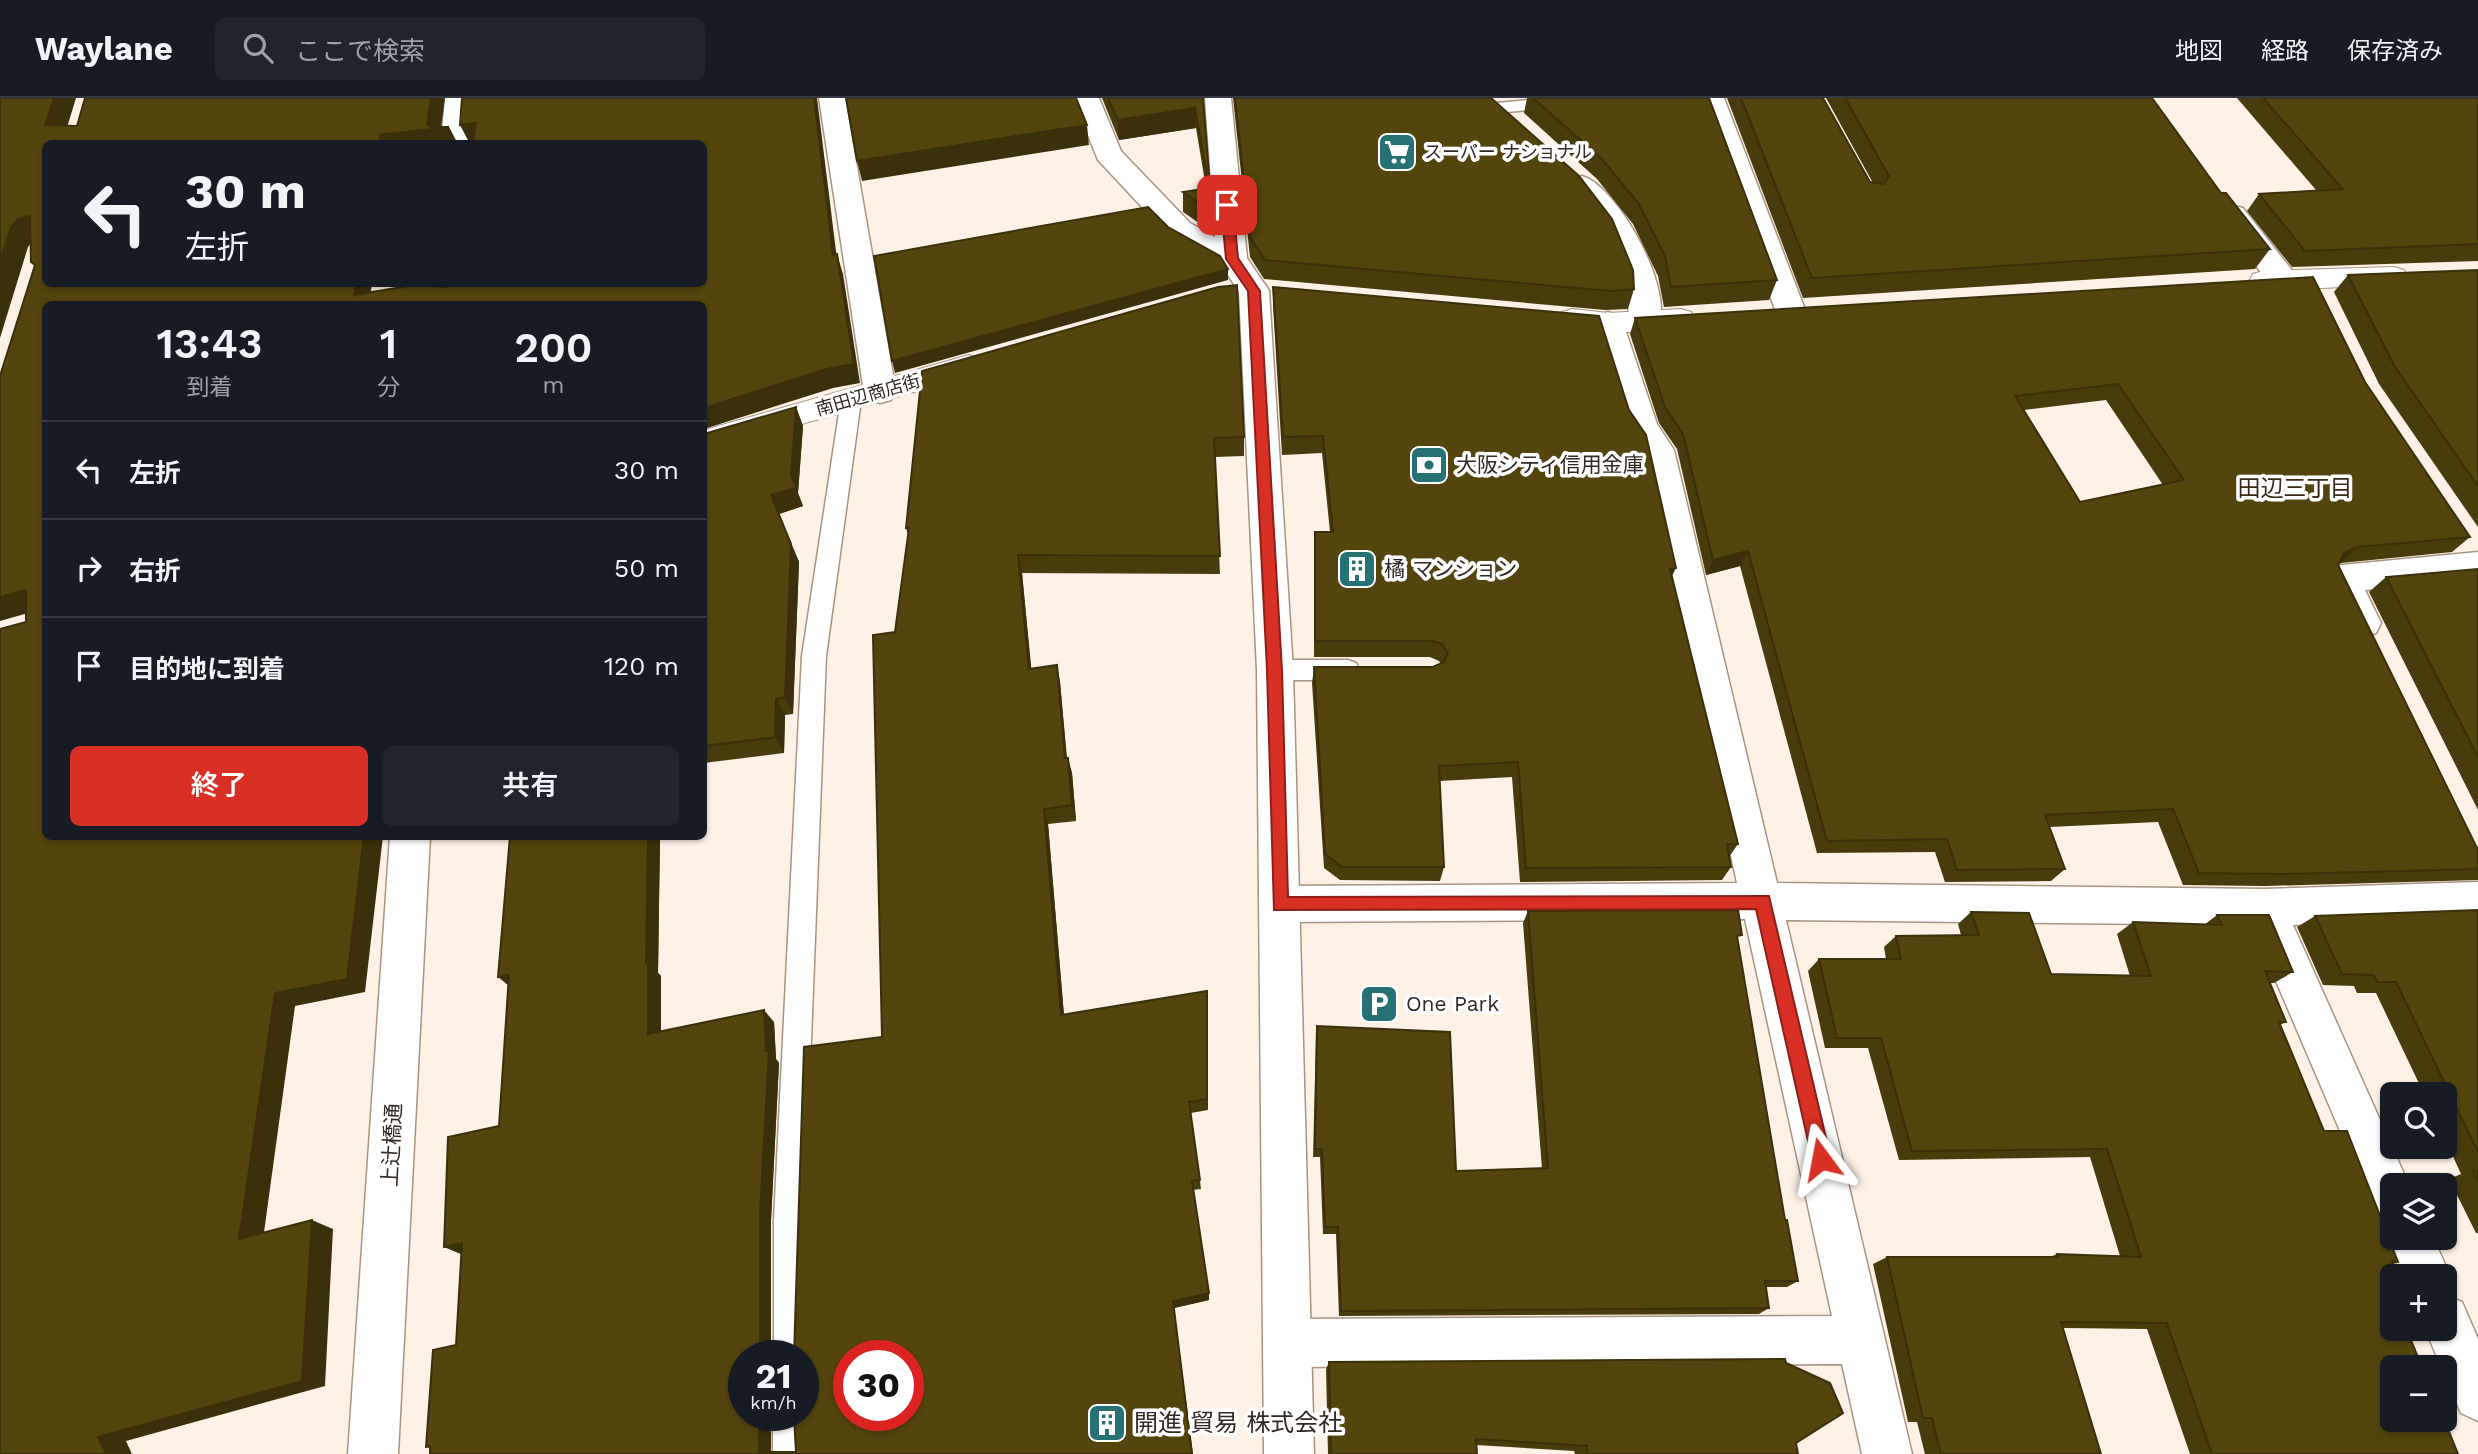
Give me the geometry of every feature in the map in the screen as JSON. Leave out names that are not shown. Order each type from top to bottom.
[{"type":"street","points":[[455,140],[458,98]]},
{"type":"street","points":[[832,98],[880,391]]},
{"type":"street","points":[[1086,98],[1108,154],[1180,230],[1232,259]]},
{"type":"street","points":[[1218,98],[1232,259],[1251,293],[1275,670],[1289,1454]]},
{"type":"street","points":[[1711,98],[1792,312]]},
{"type":"street","points":[[1495,103],[1526,134]]},
{"type":"street","points":[[1565,169],[1594,196],[1635,260],[1645,290],[1627,322],[1642,427],[1658,450],[1887,1454]]},
{"type":"street","points":[[2216,194],[2305,287]]},
{"type":"street","points":[[2229,283],[2305,287],[2414,277]]},
{"type":"street","points":[[1540,316],[1627,322],[1712,317]]},
{"type":"street","name":"南田辺商店街","points":[[707,440],[997,358]]},
{"type":"street","points":[[2377,651],[2342,579],[2473,553]]},
{"type":"street","name":"上辻橋通","points":[[373,1454],[410,840]]},
{"type":"street","points":[[1280,904],[1763,901],[2265,907],[2478,901]]},
{"type":"street","points":[[2265,907],[2381,1173]]},
{"type":"street","points":[[1288,1343],[1862,1340]]},
{"type":"street","points":[[2454,1341],[2478,1396]]},
{"type":"lane","points":[[1495,103],[1607,98]]},
{"type":"lane","points":[[789,1340],[789,1220],[814,656],[851,400]]},
{"type":"lane","points":[[1275,670],[1365,670]]},
{"type":"lane","points":[[789,1431],[789,1454]]},
{"type":"building","points":[[0,98],[54,98],[45,125],[77,126],[85,98],[431,98],[427,124],[430,127],[449,127],[380,135],[379,140],[42,140],[42,287],[355,287],[354,295],[402,287],[707,287],[707,140],[474,140],[476,123],[460,125],[462,98],[814,98],[833,255],[837,254],[854,364],[826,369],[707,407],[707,301],[42,301],[42,840],[364,840],[347,979],[275,993],[239,1239],[312,1220],[302,1381],[98,1437],[106,1454],[0,1454],[0,629],[26,622],[26,590],[0,597],[0,376],[35,265],[31,262],[30,216],[18,219],[11,227],[0,260]]},
{"type":"building","points":[[846,98],[1076,98],[1087,125],[857,161]]},
{"type":"building","points":[[1108,98],[1203,98],[1212,212],[1183,192],[1209,188],[1195,108],[1118,120]]},
{"type":"building","points":[[1235,98],[1491,98],[1579,176],[1612,219],[1633,270],[1634,289],[1611,291],[1265,260],[1250,237]]},
{"type":"building","points":[[1533,98],[1709,98],[1777,280],[1671,287],[1665,256],[1639,204],[1602,159]]},
{"type":"building","points":[[1741,98],[1823,98],[1870,182],[1884,184],[1889,176],[1845,98],[2152,98],[2221,193],[2226,193],[2270,249],[1812,278]]},
{"type":"building","points":[[2263,98],[2478,98],[2478,244],[2305,251],[2259,194],[2343,189]]},
{"type":"building","points":[[1148,207],[1168,227],[1220,256],[1228,269],[892,361],[874,256]]},
{"type":"building","points":[[2478,270],[2478,486],[2395,367],[2348,275]]},
{"type":"building","points":[[2313,277],[2365,382],[2470,537],[2357,547],[2344,553],[2338,565],[2478,850],[2478,869],[2283,874],[2199,873],[2173,809],[2045,815],[2065,869],[1957,870],[1947,839],[1827,841],[1748,551],[1713,560],[1683,434],[1665,407],[1635,318]],"holes":[[[2118,384],[2184,480],[2080,502],[2015,396]]]},
{"type":"building","points":[[1237,285],[1244,437],[1214,438],[1220,556],[1018,555],[1029,669],[1057,665],[1065,758],[1068,758],[1072,805],[1044,809],[1061,1015],[1207,991],[1207,1099],[1189,1102],[1200,1180],[1192,1181],[1209,1293],[1173,1301],[1192,1454],[430,1454],[430,1446],[426,1447],[433,1350],[456,1345],[462,1243],[444,1247],[448,1137],[499,1126],[509,975],[498,977],[510,840],[648,840],[648,1034],[764,1010],[766,1051],[769,1051],[760,1211],[760,1340],[728,1340],[728,1431],[759,1431],[759,1452],[796,1452],[795,1431],[819,1431],[819,1340],[794,1340],[804,1047],[882,1037],[873,635],[895,632],[909,528],[906,528],[922,371],[1218,287]]},
{"type":"building","points":[[1273,287],[1599,316],[1629,410],[1646,435],[1676,568],[1670,569],[1738,844],[1727,844],[1731,867],[1526,868],[1518,762],[1439,766],[1444,867],[1342,867],[1325,854],[1314,667],[1433,667],[1444,662],[1448,653],[1442,644],[1433,641],[1315,641],[1315,532],[1333,532],[1323,436],[1283,437]]},
{"type":"building","points":[[796,407],[791,475],[796,488],[771,495],[791,544],[785,697],[776,699],[775,737],[707,746],[707,433]]},
{"type":"building","points":[[2478,569],[2478,757],[2386,577]]},
{"type":"building","points":[[1738,910],[1742,935],[1737,936],[1785,1220],[1798,1281],[1765,1281],[1769,1308],[1341,1311],[1338,1227],[1325,1227],[1322,1149],[1315,1149],[1317,1026],[1450,1032],[1456,1171],[1548,1168],[1528,911]]},
{"type":"building","points":[[2478,910],[2478,1152],[2457,1108],[2457,1082],[2444,1082],[2396,982],[2377,982],[2374,975],[2342,974],[2315,916]]},
{"type":"building","points":[[1971,912],[2029,913],[2051,974],[2151,976],[2133,922],[2222,925],[2217,915],[2269,915],[2293,972],[2265,971],[2286,1022],[2279,1022],[2324,1131],[2347,1131],[2380,1216],[2380,1250],[2393,1250],[2398,1262],[2380,1264],[2380,1341],[2411,1341],[2417,1355],[2380,1355],[2380,1432],[2449,1432],[2458,1454],[2212,1454],[2167,1323],[2061,1322],[2101,1454],[1941,1454],[1932,1418],[1923,1418],[1887,1257],[2058,1257],[2057,1254],[2141,1257],[2107,1149],[1912,1151],[1881,1038],[1837,1038],[1819,959],[1901,959],[1896,936],[1979,935]]},
{"type":"building","points":[[1785,1359],[1786,1363],[1830,1383],[1843,1413],[1796,1443],[1798,1454],[1587,1454],[1587,1446],[1476,1439],[1477,1454],[1331,1454],[1329,1362]]},
{"type":"place","name":"スーパー ナショナル","points":[[1397,152]]},
{"type":"place","name":"大阪シティ信用金庫","points":[[1429,465]]},
{"type":"place","name":"橘 マンション","points":[[1357,569]]},
{"type":"place","name":"One Park","points":[[1379,1004]]},
{"type":"place","name":"開進 貿易 株式会社","points":[[1107,1423]]},
{"type":"district","name":"田辺三丁目","points":[[2295,488]]},
{"type":"route","points":[[1227,205],[1232,259],[1254,291],[1275,670],[1280,904],[1763,901],[1821,1159]]}]
